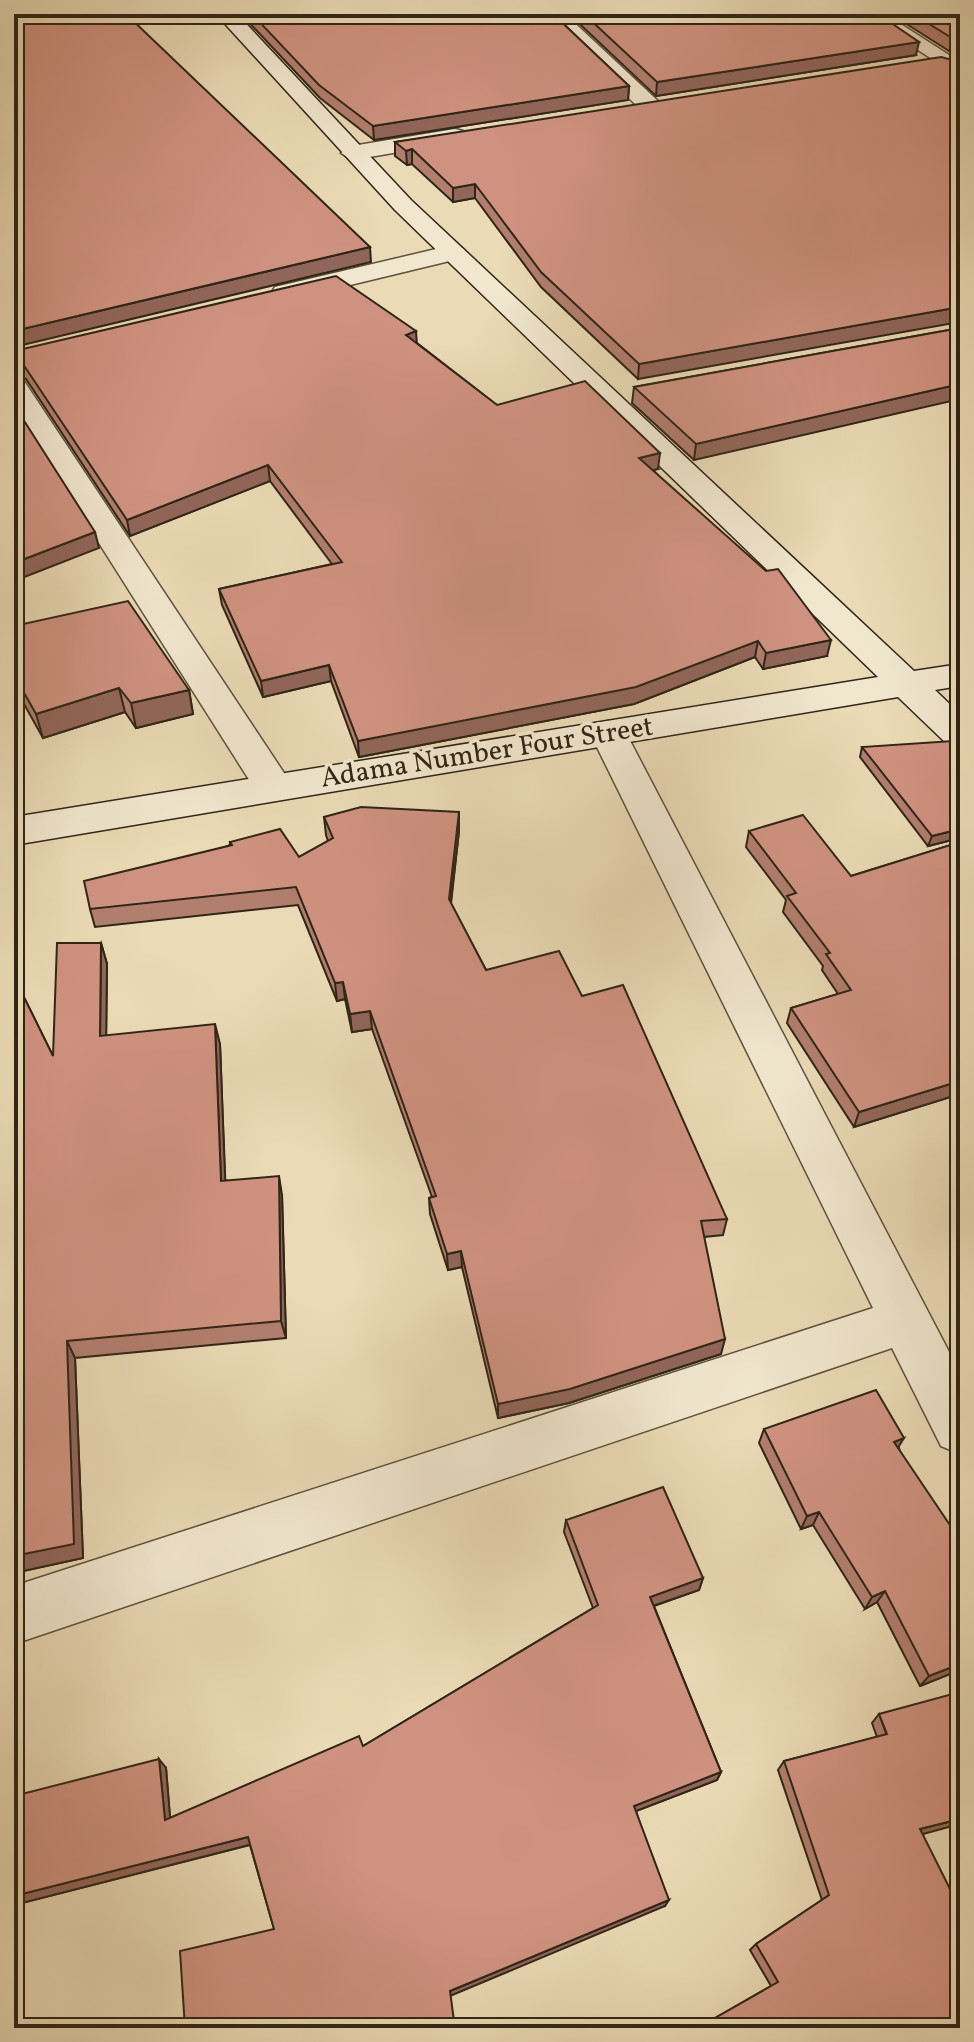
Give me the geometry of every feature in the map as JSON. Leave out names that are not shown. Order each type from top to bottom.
[{"type":"street","points":[[226,14],[352,153],[453,253],[960,735]]},
{"type":"street","points":[[554,14],[658,105],[618,111]]},
{"type":"street","points":[[872,14],[952,66]]},
{"type":"street","points":[[912,65],[952,66]]},
{"type":"street","points":[[352,153],[477,133]]},
{"type":"street","points":[[256,300],[453,253]]},
{"type":"street","points":[[14,387],[274,788]]},
{"type":"street","points":[[604,397],[635,391]]},
{"type":"street","name":"Adama Number Four Street","points":[[14,831],[960,675]]},
{"type":"street","points":[[608,733],[960,1428]]},
{"type":"street","points":[[14,1615],[906,1320]]},
{"type":"building","points":[[14,14],[126,14],[370,247],[14,331]]},
{"type":"building","points":[[252,14],[553,14],[629,86],[373,126],[319,85]]},
{"type":"building","points":[[584,14],[878,14],[919,42],[657,82]]},
{"type":"building","points":[[913,14],[960,14],[960,43]]},
{"type":"building","points":[[941,57],[960,62],[960,307],[639,364],[541,272],[475,184],[453,188],[412,149],[406,151],[395,142]]},
{"type":"building","points":[[336,276],[416,331],[406,335],[497,405],[585,381],[660,453],[639,458],[766,571],[778,569],[831,640],[766,653],[758,641],[636,687],[358,741],[329,665],[261,681],[219,589],[342,562],[268,465],[127,520],[23,364],[14,361],[14,351]]},
{"type":"building","points":[[960,328],[960,384],[696,444],[634,387]]},
{"type":"building","points":[[14,405],[95,532],[14,563]]},
{"type":"building","points":[[128,601],[189,690],[131,703],[119,688],[36,714],[14,675],[14,626]]},
{"type":"building","points":[[953,741],[960,756],[960,829],[932,836],[862,747]]},
{"type":"building","points":[[361,807],[459,812],[449,899],[486,970],[559,951],[582,996],[623,985],[727,1219],[701,1221],[725,1339],[570,1389],[498,1404],[461,1251],[447,1254],[429,1198],[436,1196],[370,1011],[350,1014],[343,982],[335,983],[296,887],[90,909],[84,881],[232,845],[230,842],[280,829],[299,857],[333,838],[324,817]]},
{"type":"building","points":[[803,815],[851,876],[960,842],[960,1081],[859,1112],[791,1008],[851,990],[826,954],[830,953],[787,896],[796,893],[749,831]]},
{"type":"building","points":[[57,943],[101,943],[100,1036],[215,1024],[221,1181],[279,1176],[281,1321],[67,1341],[74,1544],[14,1556],[14,977],[53,1056]]},
{"type":"building","points":[[876,1390],[904,1438],[894,1442],[960,1540],[960,1664],[929,1676],[885,1591],[872,1597],[819,1512],[807,1516],[764,1429]]},
{"type":"building","points":[[663,1487],[703,1578],[650,1597],[721,1772],[634,1806],[669,1900],[450,1991],[455,2028],[185,2028],[180,1951],[274,1929],[248,1837],[14,1896],[14,1796],[159,1759],[165,1820],[359,1736],[363,1746],[598,1605],[566,1520]]},
{"type":"building","points":[[960,1692],[960,1819],[920,1829],[960,1909],[960,2028],[702,2028],[778,1982],[756,1944],[829,1895],[784,1761],[887,1734],[879,1714]]}]
